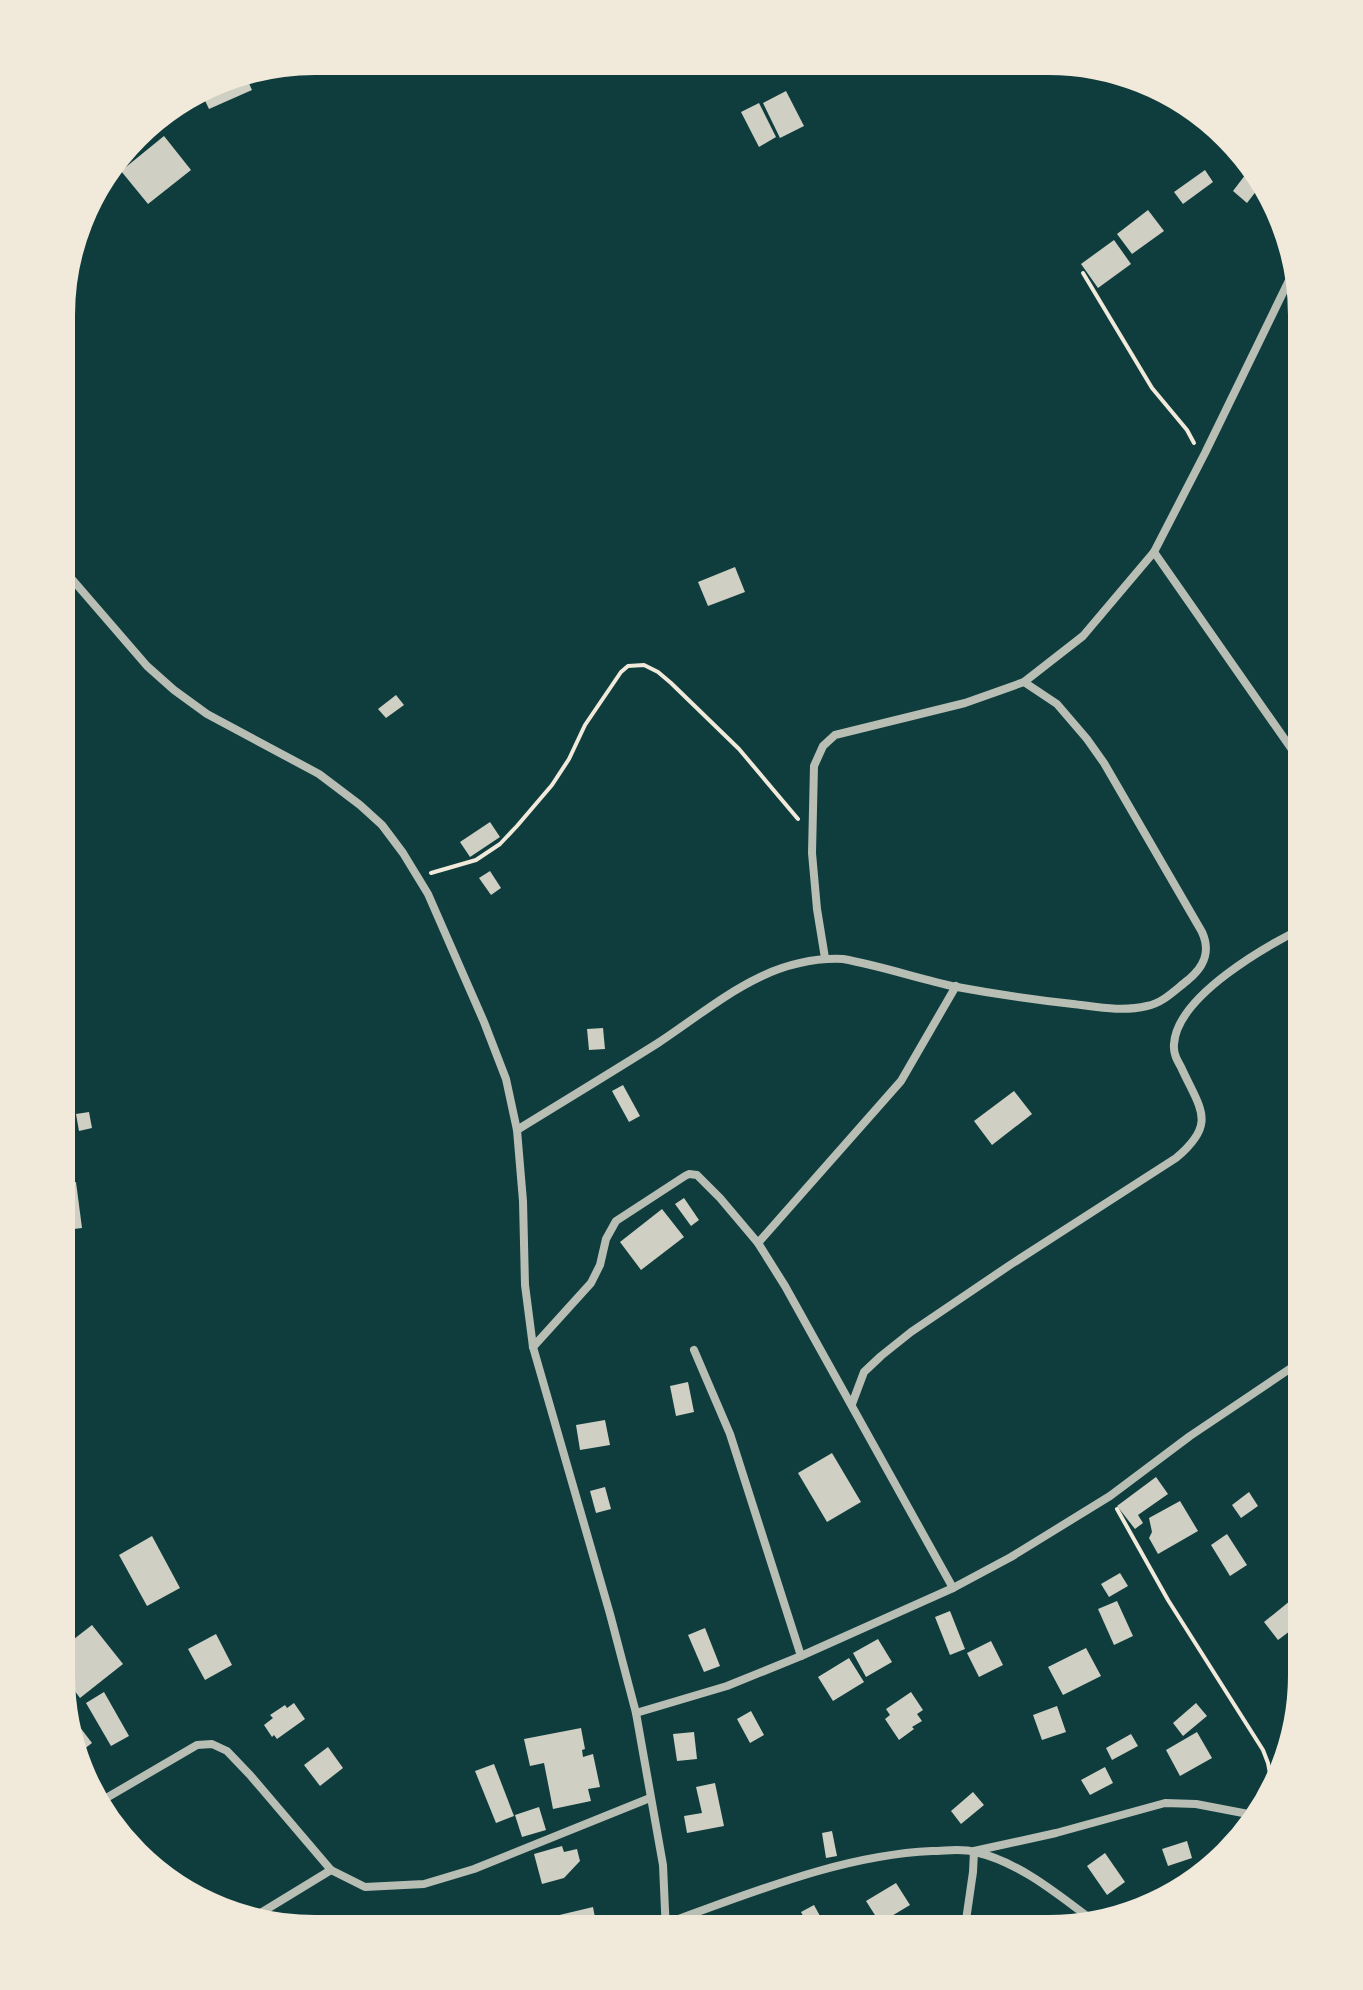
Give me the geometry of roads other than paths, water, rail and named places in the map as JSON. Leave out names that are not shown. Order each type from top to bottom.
[{"type":"street","points":[[825,958],[812,853],[814,766],[823,746],[835,735],[965,703],[1024,682],[1083,636],[1154,552],[1290,278]]},
{"type":"street","points":[[1154,552],[1293,751]]},
{"type":"street","points":[[70,577],[147,666],[174,690],[207,714],[319,774],[382,825],[428,894],[506,1079],[517,1130],[525,1285],[533,1347],[636,1713],[663,1865],[666,1920]]},
{"type":"street","points":[[517,1130],[660,1041],[731,992],[795,964],[825,958],[859,962],[956,986],[1117,1009],[1161,1001],[1196,973],[1203,965],[1206,941],[1104,763],[1057,704],[1024,682]]},
{"type":"street","points":[[852,1404],[864,1372],[911,1332],[1176,1158],[1192,1144],[1199,1135],[1202,1118],[1173,1048],[1181,1019],[1201,996],[1248,958],[1293,934]]},
{"type":"street","points":[[758,1243],[901,1081],[956,986]]},
{"type":"street","points":[[533,1347],[591,1283],[600,1265],[606,1239],[616,1221],[689,1174],[697,1175],[758,1243],[785,1286],[953,1588]]},
{"type":"street","points":[[694,1350],[730,1434],[801,1656]]},
{"type":"street","points":[[636,1713],[727,1686],[953,1588],[1011,1557],[1110,1496],[1190,1436],[1292,1367]]},
{"type":"street","points":[[104,1799],[197,1745],[212,1744],[227,1751],[250,1775],[331,1870],[365,1887],[424,1884],[474,1869],[650,1798]]},
{"type":"street","points":[[686,1920],[771,1886],[871,1859],[916,1852],[974,1851],[1056,1833],[1165,1803],[1196,1804],[1250,1814]]},
{"type":"street","points":[[974,1851],[1026,1874],[1087,1917]]},
{"type":"street","points":[[966,1920],[974,1851]]},
{"type":"street","points":[[260,1914],[331,1870]]}]
